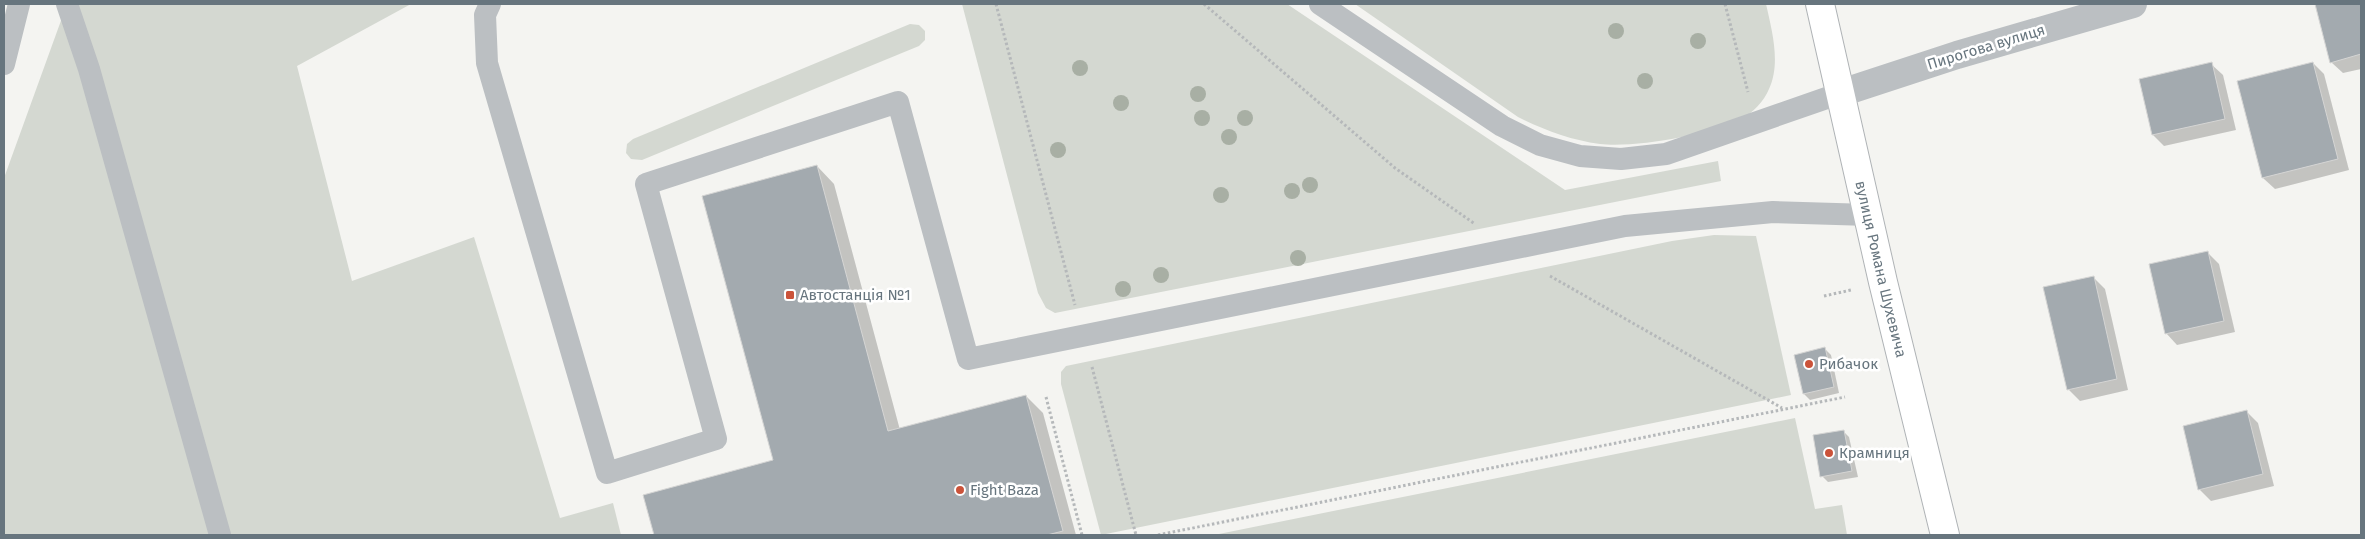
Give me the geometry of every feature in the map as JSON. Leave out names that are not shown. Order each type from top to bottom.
[{"type":"main road","name":"вулиця Романа Шухевича","points":[[1820,4],[1883,282],[1946,533]]},
{"type":"street","name":"Пирогова вулиця","points":[[1840,93],[1957,54],[2133,4]]},
{"type":"lane","points":[[4,64],[19,4]]},
{"type":"lane","points":[[68,4],[89,69],[220,535]]},
{"type":"lane","points":[[490,4],[485,15],[487,63],[607,473],[716,439],[646,184],[898,102],[968,359],[1625,226],[1773,212],[1869,215]]},
{"type":"lane","points":[[1320,4],[1502,126],[1521,137],[1559,151],[1602,158],[1642,158],[1666,154],[1757,124],[1840,93]]},
{"type":"path","points":[[996,4],[1077,310]]},
{"type":"path","points":[[1204,4],[1395,168],[1482,229]]},
{"type":"path","points":[[1725,4],[1757,124]]},
{"type":"path","points":[[1550,276],[1783,409]]},
{"type":"path","points":[[1090,359],[1136,535]]},
{"type":"path","points":[[1046,397],[1082,535]]},
{"type":"path","points":[[1158,535],[1845,397]]},
{"type":"shaded area","points":[[67,4],[411,4],[297,66],[352,281],[474,237],[560,518],[613,503],[621,535],[4,535],[4,178]]},
{"type":"shaded area","points":[[962,4],[1287,4],[1565,190],[1718,161],[1721,181],[1055,313],[1046,308],[1038,293]]},
{"type":"shaded area","points":[[1355,4],[1766,4],[1774,47],[1773,79],[1764,98],[1754,110],[1741,119],[1727,125],[1692,135],[1652,142],[1615,145],[1600,144],[1558,134],[1518,117]]},
{"type":"shaded area","points":[[910,24],[919,25],[925,31],[925,40],[919,46],[642,160],[631,159],[626,153],[627,144],[633,139]]},
{"type":"shaded area","points":[[1714,235],[1756,236],[1791,395],[1101,535],[1061,384],[1061,372],[1066,366],[1672,241]]},
{"type":"shaded area","points":[[1795,418],[1815,509],[1842,505],[1847,535],[1214,535]]},
{"type":"building","points":[[2315,4],[2361,4],[2361,54],[2330,63]]},
{"type":"building","points":[[2212,62],[2225,119],[2152,135],[2139,79]]},
{"type":"building","points":[[2313,62],[2338,159],[2262,178],[2237,81]]},
{"type":"building","name":"Автостанція №1","points":[[817,165],[888,431],[1026,395],[1063,531],[1047,535],[654,535],[643,495],[773,460],[702,196]]},
{"type":"building","points":[[2208,251],[2224,321],[2165,334],[2149,264]]},
{"type":"building","points":[[2094,276],[2117,379],[2067,390],[2043,287]]},
{"type":"building","points":[[1825,347],[1834,387],[1803,394],[1794,355]]},
{"type":"building","points":[[2247,410],[2263,474],[2198,490],[2183,426]]},
{"type":"building","points":[[1844,430],[1852,471],[1820,477],[1813,435]]},
{"type":"place","name":"Автостанція №1","points":[[790,295]]},
{"type":"place","name":"Рибачок","points":[[1809,364]]},
{"type":"place","name":"Крамниця","points":[[1829,453]]},
{"type":"place","name":"Fight Baza","points":[[960,490]]}]
